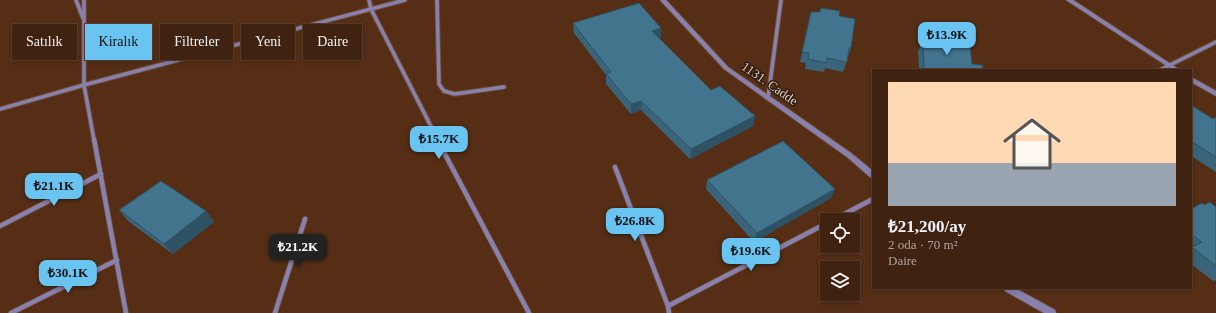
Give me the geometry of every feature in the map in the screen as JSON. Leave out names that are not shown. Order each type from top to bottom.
[{"type":"street","points":[[76,0],[84,21]]},
{"type":"street","points":[[84,0],[84,85],[126,313]]},
{"type":"street","points":[[369,0],[371,9],[407,82],[529,313]]},
{"type":"street","points":[[0,109],[84,85],[405,0]]},
{"type":"street","points":[[437,0],[439,84],[444,91],[455,94],[504,87]]},
{"type":"street","name":"1131. Cadde","points":[[663,0],[726,68],[850,155],[872,174]]},
{"type":"street","points":[[768,98],[781,0]]},
{"type":"street","points":[[1068,0],[1175,69]]},
{"type":"street","points":[[1162,69],[1216,42]]},
{"type":"street","points":[[1192,80],[1216,94]]},
{"type":"street","points":[[615,168],[668,306],[669,313]]},
{"type":"street","points":[[0,226],[101,174]]},
{"type":"street","points":[[846,213],[872,200]]},
{"type":"street","points":[[275,313],[305,219]]},
{"type":"street","points":[[668,306],[820,227]]},
{"type":"street","points":[[11,313],[117,260]]},
{"type":"street","points":[[1010,289],[1052,313]]},
{"type":"building","points":[[639,3],[661,28],[652,31],[711,90],[720,86],[755,116],[691,149],[641,101],[631,104],[606,74],[611,72],[573,23]]},
{"type":"building","points":[[821,8],[840,11],[839,16],[855,19],[851,48],[849,48],[847,62],[827,58],[827,63],[808,59],[809,53],[802,52],[811,12],[820,12]]},
{"type":"building","points":[[931,36],[952,39],[952,45],[970,47],[972,64],[982,65],[983,69],[924,69],[923,42],[932,41]]},
{"type":"building","points":[[1192,106],[1213,119],[1216,117],[1216,157],[1192,142]]},
{"type":"building","points":[[783,141],[835,189],[757,233],[707,180]]},
{"type":"building","points":[[161,181],[206,211],[164,244],[119,210]]},
{"type":"building","points":[[1210,202],[1216,207],[1216,266],[1192,247],[1202,242],[1192,235],[1192,208],[1202,203],[1204,205]]}]
